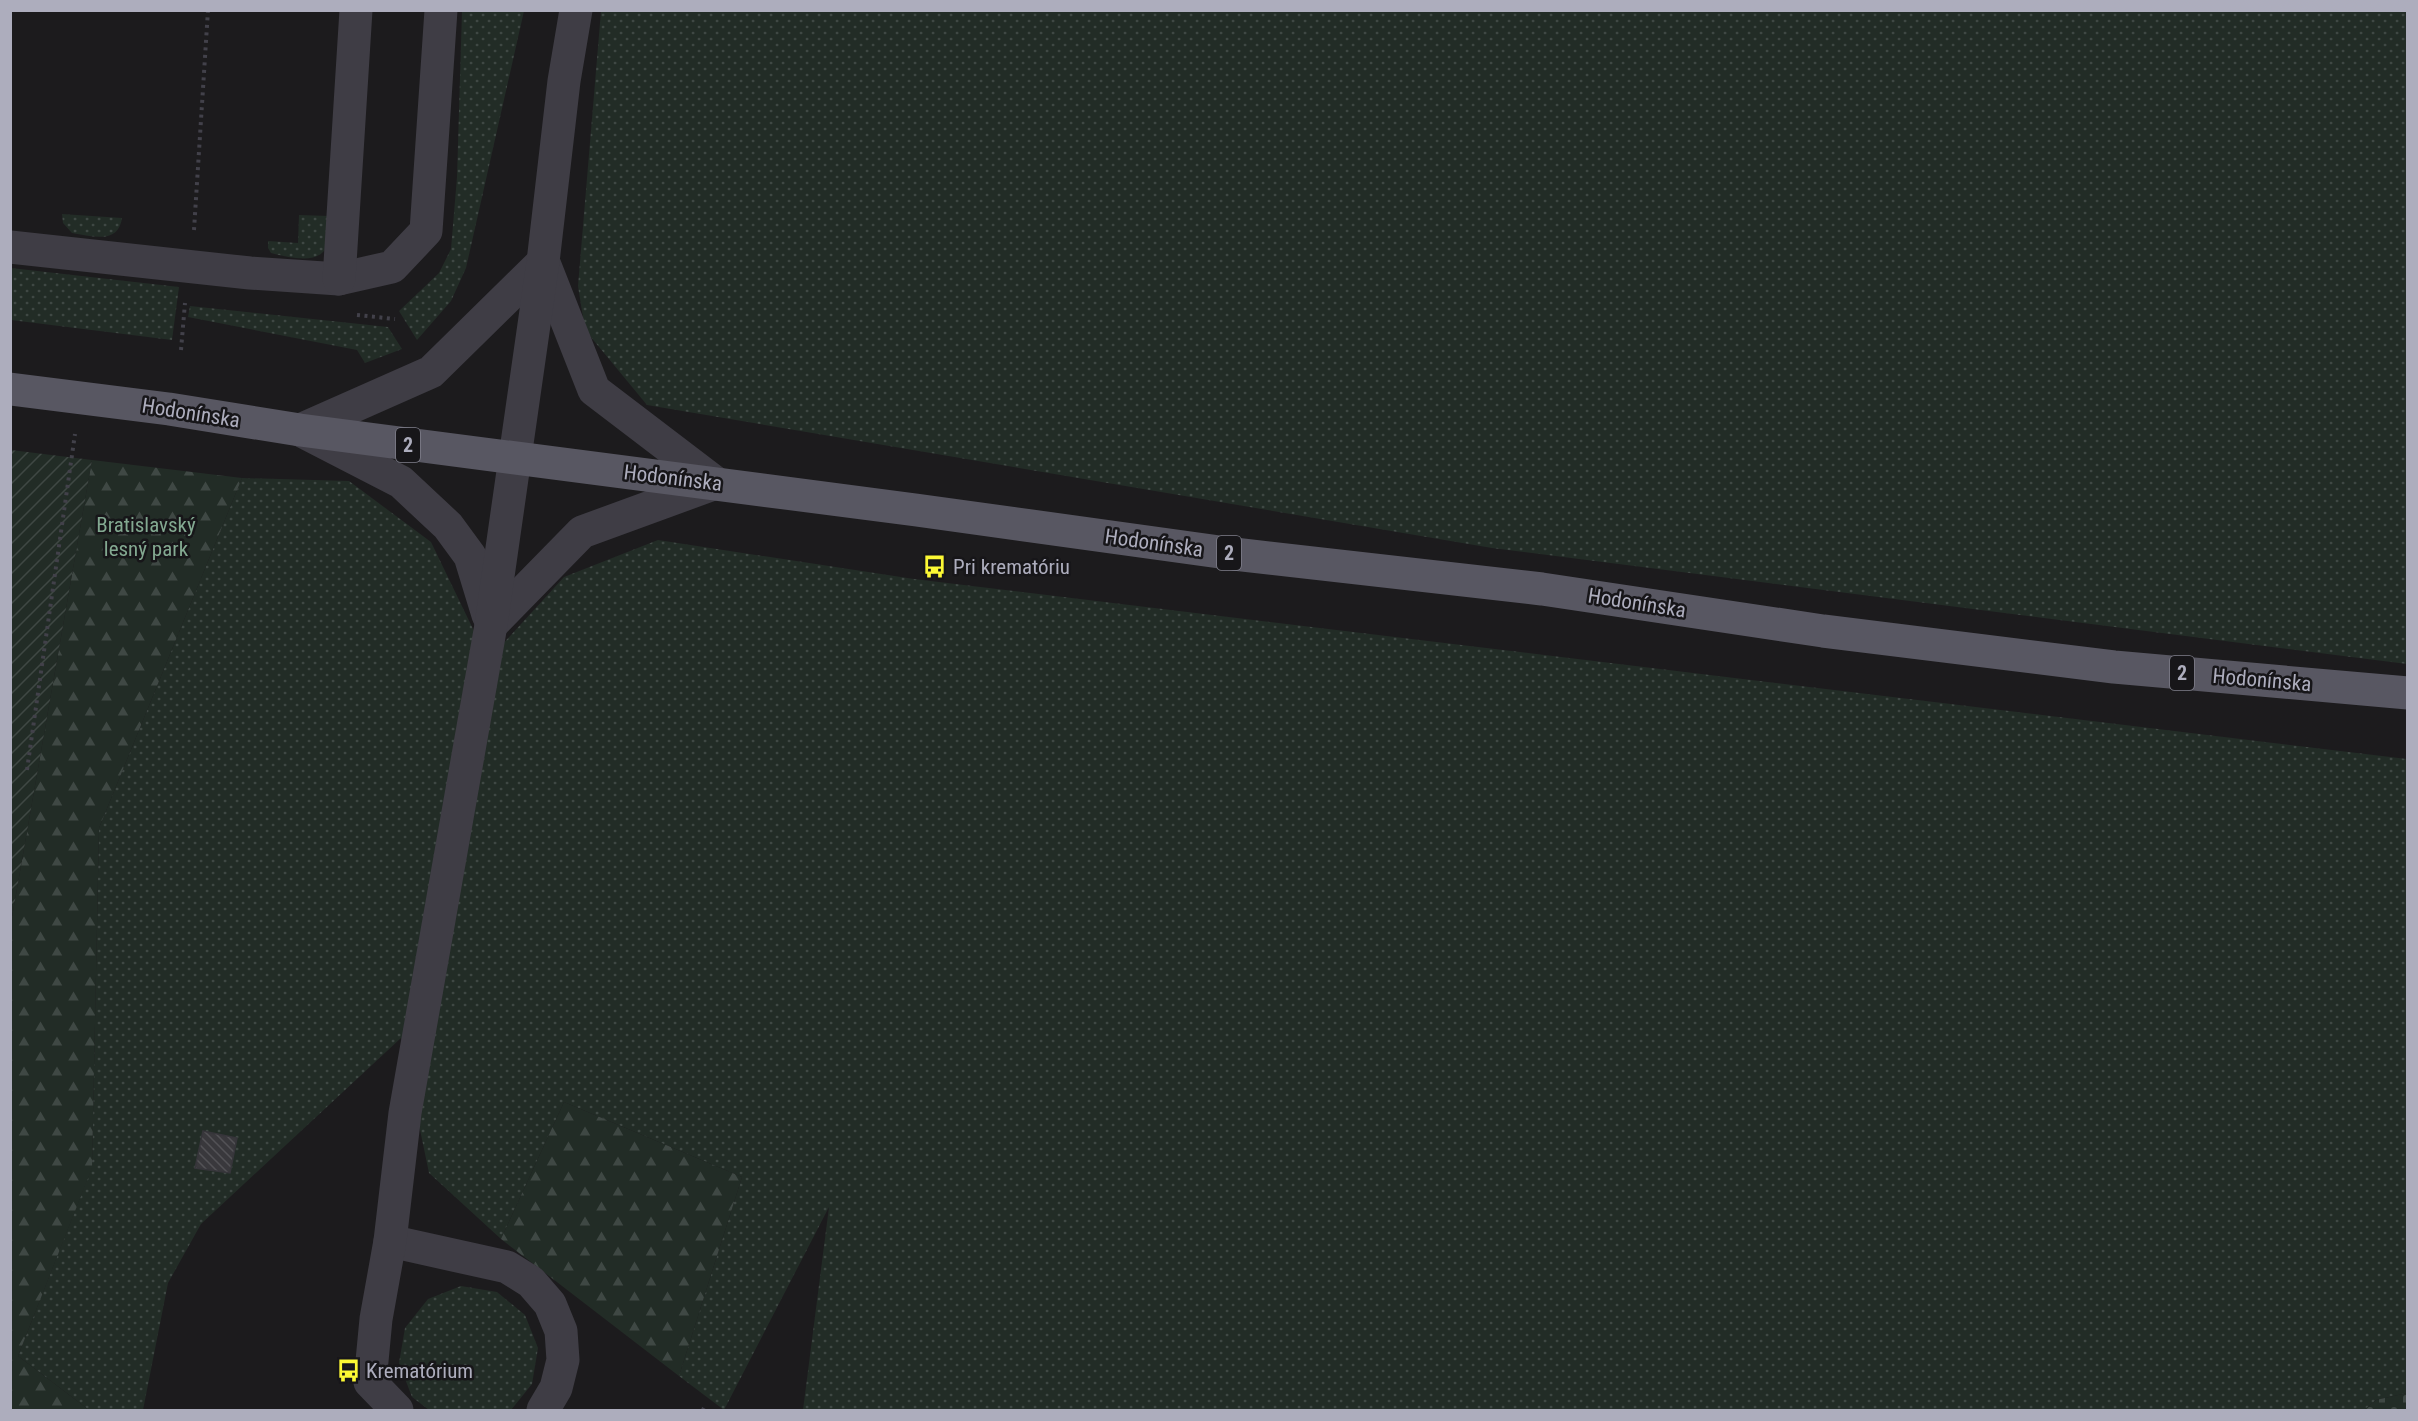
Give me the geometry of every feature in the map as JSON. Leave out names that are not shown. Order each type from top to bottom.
[{"type":"main road","name":"Hodonínska","points":[[10,389],[515,459],[716,483],[1234,554],[1542,589],[1856,635],[2114,667],[2408,693]]},
{"type":"lane","points":[[339,279],[356,10]]},
{"type":"lane","points":[[10,247],[192,268],[339,279],[392,267],[426,231],[441,10]]},
{"type":"lane","points":[[397,1410],[370,1382],[376,1319],[390,1241],[405,1113],[490,625],[543,262],[564,81],[576,10]]},
{"type":"lane","points":[[300,430],[432,372],[543,262]]},
{"type":"lane","points":[[543,262],[594,390],[716,483]]},
{"type":"lane","points":[[300,430],[401,482],[448,526],[471,556],[490,625]]},
{"type":"lane","points":[[490,625],[582,532],[716,483]]},
{"type":"lane","points":[[390,1241],[507,1267],[531,1282],[550,1304],[561,1331],[563,1360],[556,1388],[543,1410]]},
{"type":"path","points":[[181,350],[186,295],[192,268],[208,10]]},
{"type":"path","points":[[27,770],[80,397]]},
{"type":"green space","points":[[462,11],[524,11],[466,268],[451,301],[417,340],[399,311],[439,273],[451,249],[457,177]]},
{"type":"green space","points":[[601,11],[2407,11],[2407,664],[1492,548],[647,405],[585,330],[578,286]]},
{"type":"green space","points":[[62,214],[122,218],[120,227],[115,232],[96,237],[72,233],[63,223]]},
{"type":"green space","points":[[299,215],[329,216],[328,242],[324,252],[311,258],[271,253],[268,241],[298,243]]},
{"type":"green space","points":[[11,268],[179,287],[172,340],[11,320]]},
{"type":"green space","points":[[190,306],[388,327],[402,349],[365,363],[357,350],[188,317]]},
{"type":"green space","points":[[10,450],[92,460],[11,923]]},
{"type":"green space","name":"Bratislavský lesný park","points":[[92,460],[242,478],[99,828],[92,1168],[18,1356],[89,1410],[11,1410],[11,923]]},
{"type":"green space","points":[[242,478],[349,481],[431,542],[488,660],[564,577],[658,540],[914,579],[2407,759],[2407,1393],[2376,1400],[2364,1410],[803,1410],[829,1207],[724,1410],[679,1376],[742,1177],[564,1102],[501,1239],[429,1173],[401,1038],[201,1224],[168,1283],[143,1410],[89,1410],[18,1356],[92,1167],[99,828]]},
{"type":"green space","points":[[564,1102],[742,1177],[679,1376],[501,1239]]},
{"type":"green space","points":[[461,1286],[497,1292],[525,1315],[538,1348],[532,1384],[511,1410],[429,1410],[412,1397],[399,1363],[405,1328],[428,1299]]},
{"type":"green space","points":[[2407,1393],[2407,1410],[2364,1410],[2376,1400]]},
{"type":"building","points":[[203,1131],[237,1138],[230,1173],[195,1168]]},
{"type":"place","name":"Pri krematóriu","points":[[935,567]]},
{"type":"place","name":"Krematórium","points":[[348,1371]]}]
